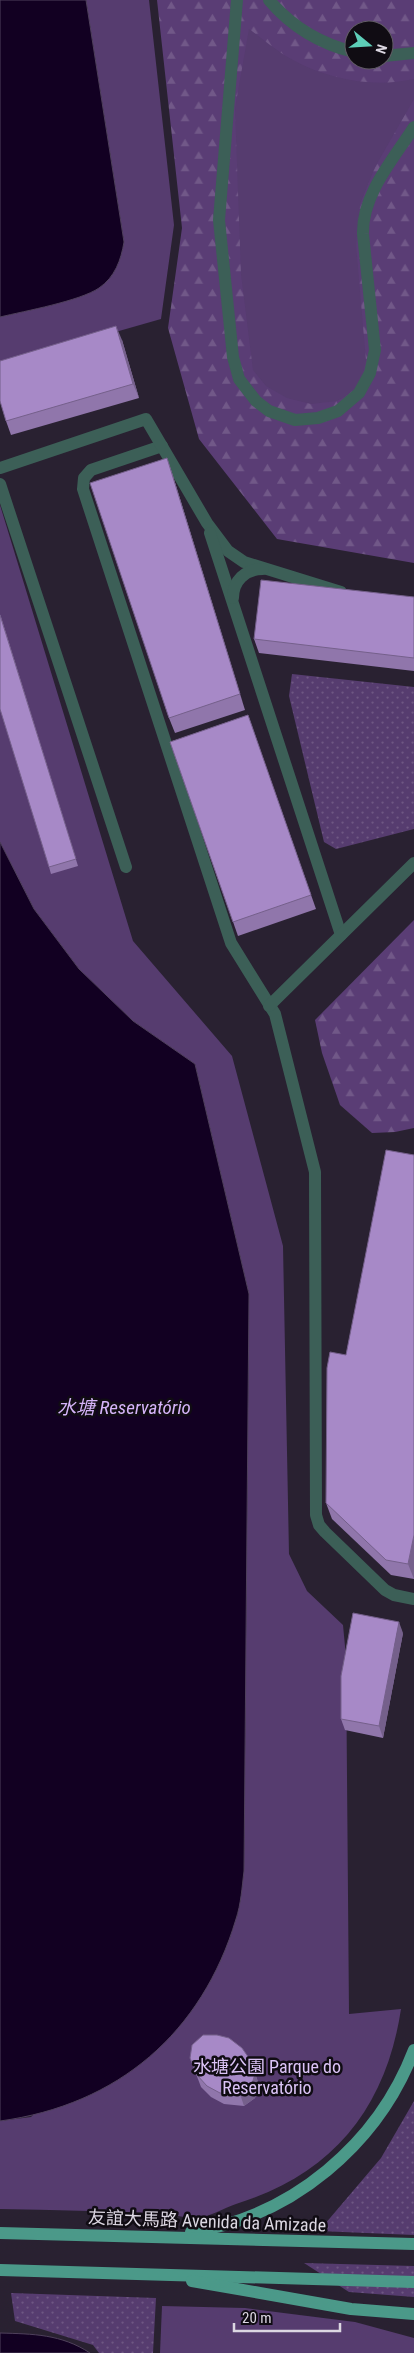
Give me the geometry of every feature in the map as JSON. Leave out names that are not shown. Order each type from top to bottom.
[{"type":"main road","points":[[149,2236],[194,2232],[237,2221],[279,2203],[317,2179],[351,2149],[380,2114],[403,2075],[414,2050]]},
{"type":"main road","name":"友誼大馬路 Avenida da Amizade","points":[[0,2233],[414,2244]]},
{"type":"main road","points":[[0,2270],[414,2282]]},
{"type":"main road","points":[[148,2273],[350,2309],[414,2314]]},
{"type":"street","points":[[237,0],[219,220],[236,368],[248,393],[269,411],[295,420],[323,417],[348,404],[366,383],[372,368],[375,350],[363,218],[372,191],[414,127]]},
{"type":"street","points":[[268,0],[303,31],[344,50]]},
{"type":"street","points":[[394,55],[414,53]]},
{"type":"street","points":[[0,468],[146,420],[207,523],[228,551],[244,562],[358,597]]},
{"type":"street","points":[[162,446],[91,470],[84,478],[83,489],[231,943],[275,1014],[315,1172],[316,1515],[319,1525],[325,1532],[386,1590],[394,1595],[414,1599]]},
{"type":"street","points":[[0,484],[126,867]]},
{"type":"street","points":[[207,523],[341,935]]},
{"type":"street","points":[[232,601],[233,590],[243,575],[251,570],[268,569]]},
{"type":"street","points":[[269,1006],[414,863]]},
{"type":"green space","points":[[86,0],[149,0],[174,225],[161,319],[0,365],[0,317],[44,307],[92,291],[104,283],[114,272],[124,242]]},
{"type":"green space","points":[[157,0],[414,0],[414,563],[277,539],[199,439],[168,328],[182,228]]},
{"type":"green space","points":[[249,29],[287,57],[322,73],[352,80],[383,83],[414,79],[414,99],[375,167],[360,204],[356,245],[366,361],[363,374],[357,386],[348,395],[337,401],[311,404],[287,398],[266,386],[253,370],[241,274],[235,108]]},
{"type":"green space","name":"水塘公園 Parque do Reservatório","points":[[0,505],[133,941],[232,1056],[283,1246],[289,1554],[307,1591],[343,1625],[346,1657],[349,2014],[401,2009],[394,2045],[383,2077],[368,2106],[349,2132],[327,2155],[301,2175],[270,2191],[197,2218],[159,2213],[0,2209],[0,2121],[31,2117],[237,1917],[244,1871],[249,1294],[195,1064],[133,1021],[79,969],[34,909],[0,842]]},
{"type":"green space","points":[[292,674],[414,687],[414,829],[336,849],[324,842],[289,696]]},
{"type":"green space","points":[[414,920],[414,1128],[395,1132],[372,1133],[340,1105],[322,1053],[315,1020]]},
{"type":"green space","points":[[414,2101],[414,2235],[319,2231],[381,2158]]},
{"type":"green space","points":[[304,2263],[414,2266],[414,2297],[349,2292]]},
{"type":"green space","points":[[11,2293],[156,2298],[153,2353],[99,2353],[93,2345],[15,2321]]},
{"type":"green space","points":[[162,2306],[245,2308],[355,2322],[414,2338],[414,2353],[160,2353]]},
{"type":"water","points":[[0,0],[86,0],[124,242],[116,268],[105,284],[99,288],[66,301],[0,317]]},
{"type":"water","name":"水塘 Reservatório","points":[[0,842],[34,909],[79,969],[133,1021],[195,1064],[249,1294],[244,1871],[236,1919],[221,1960],[201,1996],[178,2029],[150,2057],[118,2080],[82,2099],[43,2112],[0,2121]]},
{"type":"water","points":[[0,2333],[46,2336],[68,2342],[90,2353],[0,2353]]},
{"type":"building","points":[[116,326],[133,384],[6,421],[0,401],[0,361]]},
{"type":"building","points":[[167,458],[240,694],[169,718],[90,483]]},
{"type":"building","points":[[261,580],[414,597],[414,658],[254,639]]},
{"type":"building","points":[[0,615],[76,859],[49,867],[0,709]]},
{"type":"building","points":[[248,715],[311,895],[233,922],[170,742]]},
{"type":"building","points":[[386,1150],[414,1155],[414,1535],[408,1564],[386,1560],[326,1503],[327,1368],[330,1352],[346,1355]]},
{"type":"building","points":[[353,1613],[399,1622],[379,1726],[341,1719],[341,1676]]},
{"type":"building","points":[[203,2035],[217,2035],[229,2038],[242,2048],[251,2061],[255,2074],[251,2087],[240,2094],[220,2093],[207,2086],[197,2075],[190,2058],[192,2045]]}]
